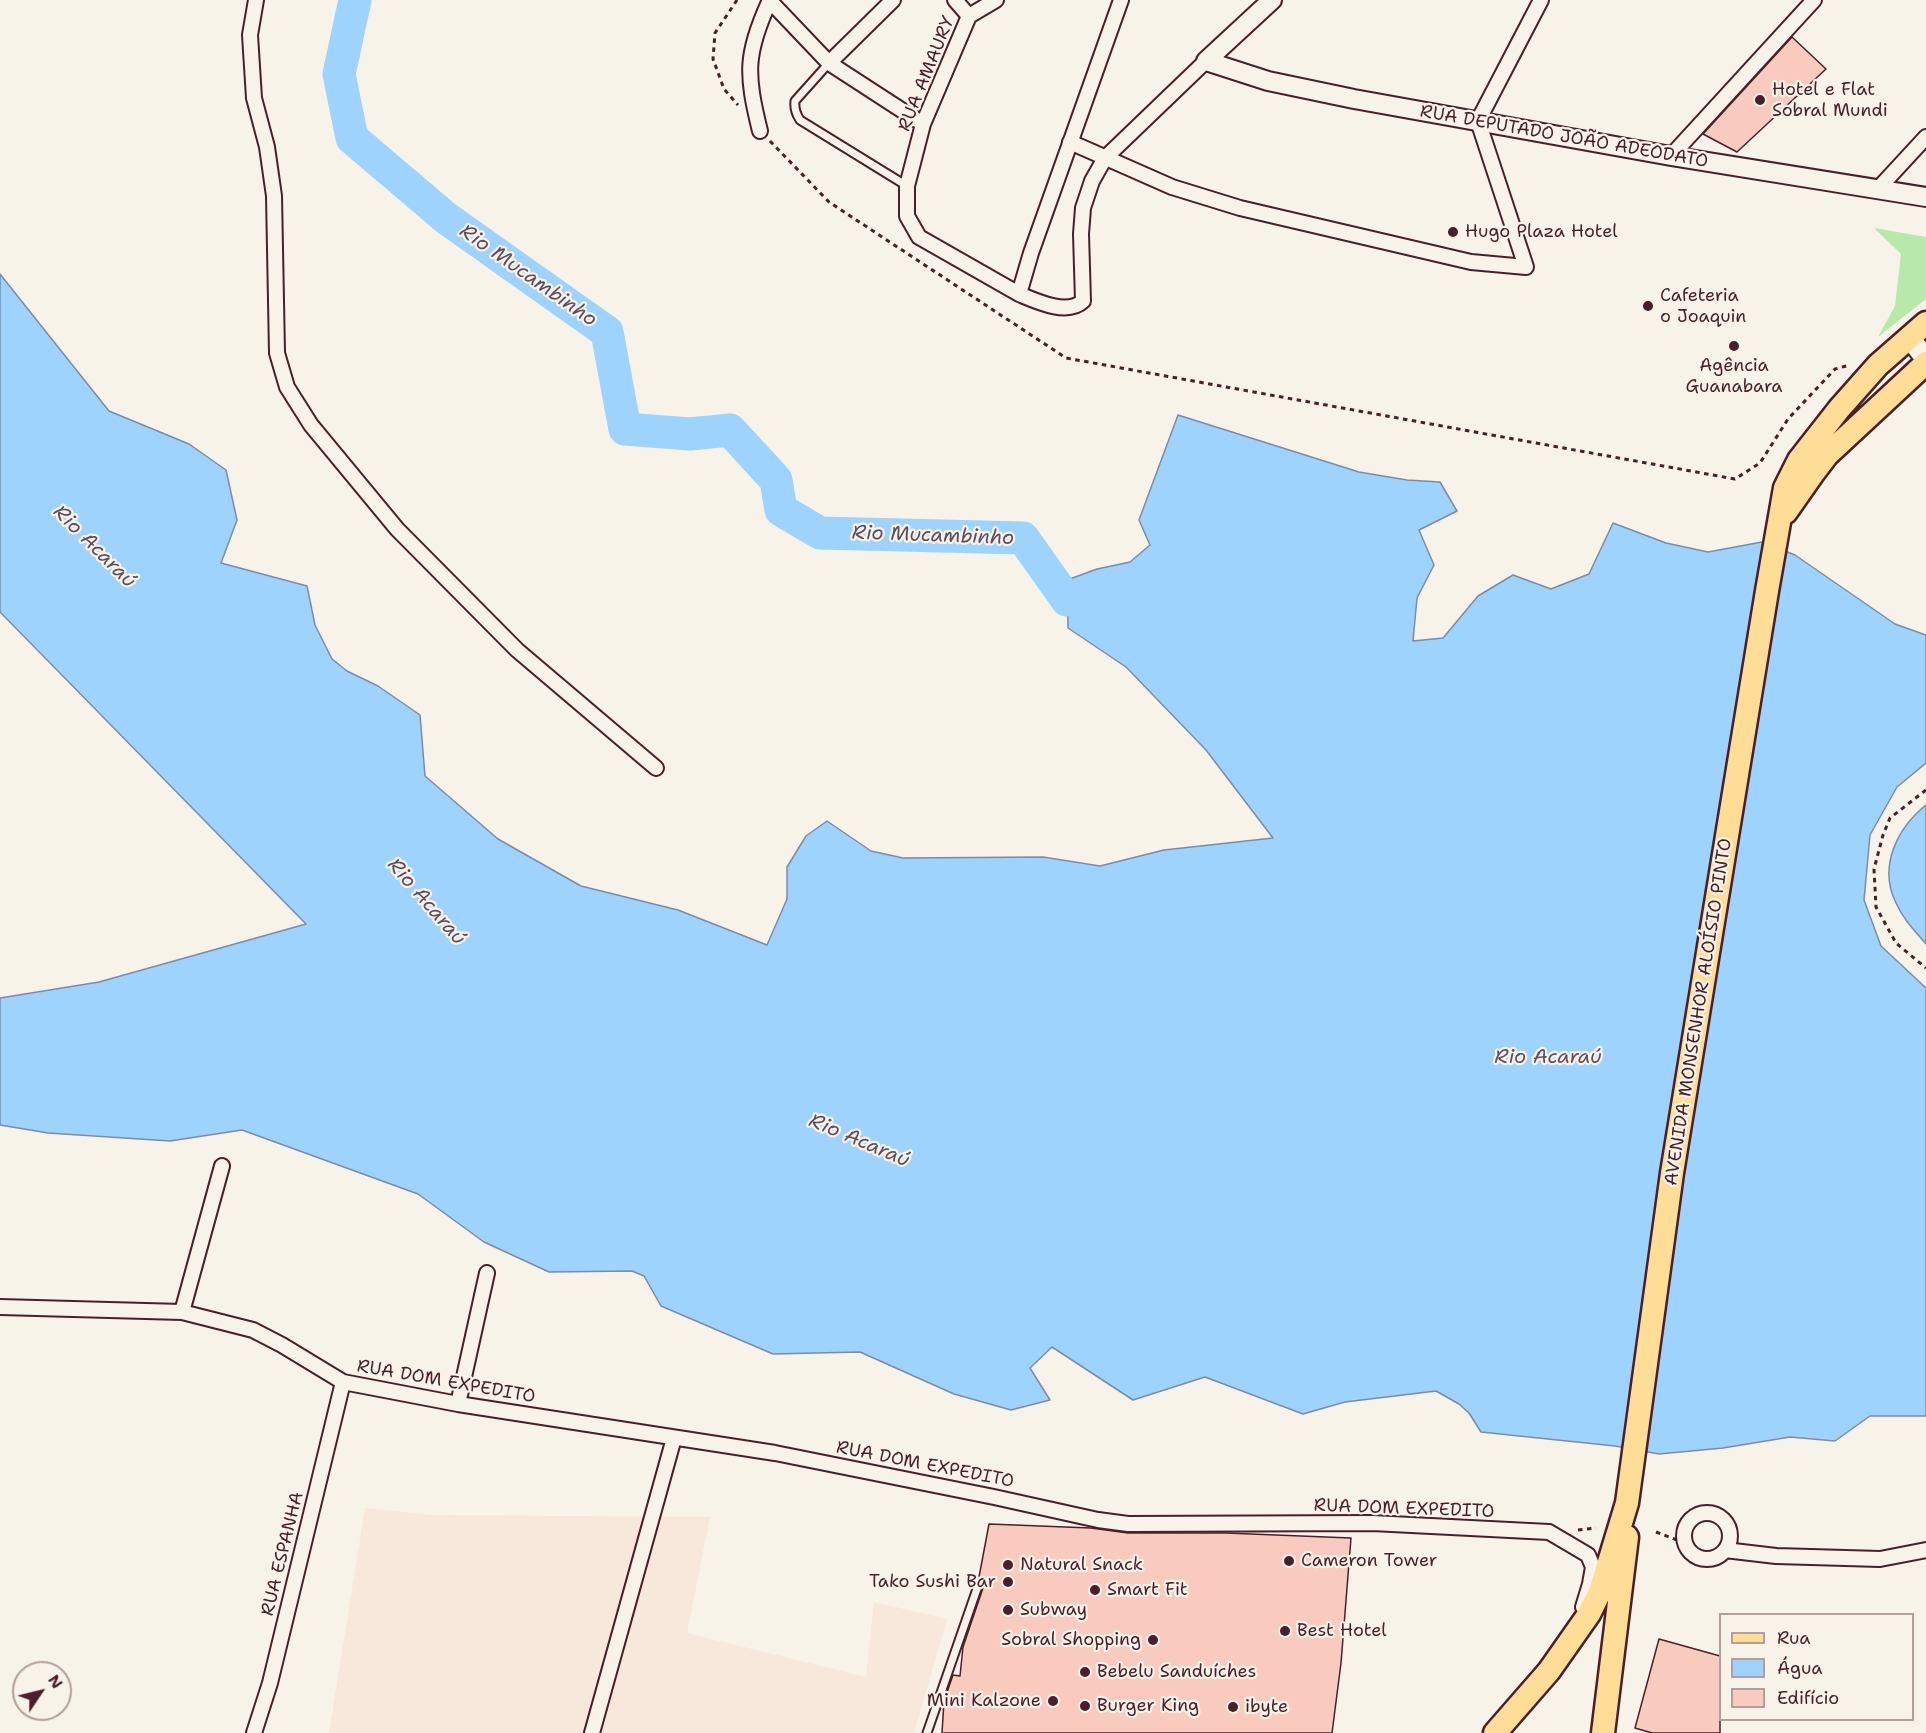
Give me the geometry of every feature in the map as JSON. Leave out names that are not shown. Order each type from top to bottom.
[{"type":"main road","name":"AVENIDA MONSENHOR ALOÍSIO PINTO","points":[[1495,1733],[1530,1695],[1589,1614],[1600,1592],[1626,1503],[1672,1173],[1785,488],[1799,460],[1839,409],[1874,369],[1918,330]]},
{"type":"main road","points":[[1918,330],[1926,361]]},
{"type":"main road","name":"AVENIDA MONSENHOR ALOÍSIO PINTO","points":[[1779,523],[1827,455],[1926,361]]},
{"type":"main road","name":"AVENIDA MONSENHOR ALOÍSIO PINTO","points":[[1603,1733],[1626,1553],[1628,1530],[1626,1503]]},
{"type":"street","points":[[256,0],[250,35],[254,98],[267,147],[274,196],[277,273],[276,336],[279,360],[287,387],[311,425],[397,529],[517,650],[656,768]]},
{"type":"street","points":[[760,131],[750,93],[749,66],[758,25],[770,0],[829,63],[922,124]]},
{"type":"street","points":[[829,63],[893,0]]},
{"type":"street","points":[[955,0],[969,16]]},
{"type":"street","name":"RUA AMAURY","points":[[996,0],[969,16],[922,124],[907,186],[907,216],[919,237],[1018,294],[1039,302],[1071,308],[1083,302],[1081,234],[1083,208],[1092,181],[1105,158]]},
{"type":"street","points":[[1018,294],[1121,0]]},
{"type":"street","points":[[1105,158],[1272,0]]},
{"type":"street","points":[[1070,142],[1172,187],[1240,208],[1471,262],[1526,267],[1478,121],[1541,0]]},
{"type":"street","points":[[1671,156],[1814,0]]},
{"type":"street","name":"RUA DEPUTADO JOÃO ADEODATO","points":[[1206,61],[1279,83],[1478,121],[1671,156],[1926,197]]},
{"type":"street","points":[[1878,189],[1926,137]]},
{"type":"street","points":[[182,1312],[222,1166]]},
{"type":"street","points":[[458,1404],[487,1273]]},
{"type":"street","name":"RUA DOM EXPEDITO","points":[[0,1307],[182,1312],[253,1330],[343,1382],[458,1404],[774,1453],[1098,1520],[1128,1524],[1371,1523],[1549,1532],[1588,1555],[1593,1568],[1573,1638]]},
{"type":"street","name":"RUA ESPANHA","points":[[254,1733],[270,1683],[343,1382]]},
{"type":"street","points":[[592,1733],[674,1438]]},
{"type":"street","points":[[1708,1513],[1721,1518],[1729,1530],[1729,1544],[1725,1550],[1711,1559],[1703,1559],[1689,1550],[1685,1543],[1685,1528],[1694,1517],[1708,1513]]},
{"type":"street","points":[[1725,1550],[1776,1556],[1880,1559],[1926,1550]]},
{"type":"lane","points":[[829,63],[795,101],[794,107],[800,120],[907,186]]},
{"type":"lane","points":[[927,1733],[979,1582]]},
{"type":"path","points":[[737,0],[715,33],[713,59],[724,89],[738,106]]},
{"type":"path","points":[[760,131],[830,202],[1066,358],[1735,479],[1760,464],[1788,419],[1835,369],[1860,363],[1874,369]]},
{"type":"path","points":[[1926,790],[1890,818],[1874,869],[1876,907],[1896,944],[1926,968]]},
{"type":"path","points":[[1656,1532],[1685,1543]]},
{"type":"shaded area","points":[[365,1508],[430,1515],[710,1517],[687,1633],[866,1677],[874,1602],[947,1619],[914,1733],[329,1733]]},
{"type":"green space","points":[[1874,228],[1926,237],[1926,299],[1878,337],[1895,306],[1901,254]]},
{"type":"water","name":"Rio Acaraú","points":[[0,274],[109,411],[189,444],[226,470],[237,520],[221,563],[307,586],[315,625],[332,659],[347,671],[378,686],[420,715],[425,776],[498,839],[581,886],[678,910],[767,945],[787,899],[787,867],[806,836],[827,821],[871,851],[903,858],[1043,857],[1100,866],[1164,850],[1273,838],[1206,750],[1126,667],[1068,628],[1067,580],[1097,569],[1130,562],[1150,545],[1139,520],[1178,415],[1359,472],[1407,480],[1440,482],[1457,511],[1419,530],[1434,565],[1417,598],[1413,641],[1443,638],[1478,596],[1513,575],[1551,589],[1589,574],[1613,523],[1666,543],[1708,552],[1762,542],[1795,555],[1895,624],[1926,635],[1926,763],[1897,787],[1870,835],[1864,900],[1881,946],[1926,988],[1926,1416],[1870,1416],[1835,1441],[1790,1437],[1723,1448],[1659,1454],[1615,1446],[1481,1432],[1469,1413],[1459,1404],[1436,1391],[1345,1402],[1303,1414],[1205,1377],[1133,1400],[1052,1347],[1030,1368],[1050,1400],[1011,1410],[954,1394],[860,1352],[773,1354],[661,1306],[644,1276],[632,1271],[549,1272],[484,1242],[418,1194],[242,1130],[170,1141],[48,1133],[0,1125],[0,998],[99,982],[306,924],[0,612]]},
{"type":"water","points":[[1926,805],[1926,944],[1899,909],[1891,889],[1889,876],[1893,849],[1899,837],[1916,814]]},
{"type":"building","name":"Hotel e Flat Sobral Mundi","points":[[1792,37],[1826,69],[1737,152],[1703,134]]},
{"type":"building","name":"Sobral Shopping","points":[[989,1524],[1091,1528],[1128,1533],[1226,1533],[1351,1538],[1341,1663],[1332,1733],[942,1733],[944,1701],[953,1675],[960,1676],[963,1647],[984,1585],[984,1580],[979,1577]]},
{"type":"building","points":[[1659,1639],[1719,1656],[1720,1733],[1652,1733],[1635,1728]]},
{"type":"waterway","name":"Rio Mucambinho","points":[[355,0],[339,74],[352,138],[446,218],[607,332],[625,429],[690,434],[730,430],[776,480],[781,510],[820,533],[1023,538],[1067,600]]},
{"type":"place","name":"Hotel e Flat Sobral Mundi","points":[[1760,100]]},
{"type":"place","name":"Hugo Plaza Hotel","points":[[1453,232]]},
{"type":"place","name":"Cafeteria o Joaquin","points":[[1648,306]]},
{"type":"place","name":"Agência Guanabara","points":[[1734,346]]},
{"type":"place","name":"Cameron Tower","points":[[1289,1561]]},
{"type":"place","name":"Natural Snack","points":[[1008,1565]]},
{"type":"place","name":"Tako Sushi Bar","points":[[1008,1582]]},
{"type":"place","name":"Smart Fit","points":[[1095,1590]]},
{"type":"place","name":"Subway","points":[[1008,1610]]},
{"type":"place","name":"Best Hotel","points":[[1285,1631]]},
{"type":"place","name":"Sobral Shopping","points":[[1153,1640]]},
{"type":"place","name":"Bebelu Sanduíches","points":[[1085,1672]]},
{"type":"place","name":"Mini Kalzone","points":[[1053,1701]]},
{"type":"place","name":"Burger King","points":[[1085,1706]]},
{"type":"place","name":"ibyte","points":[[1233,1707]]}]
